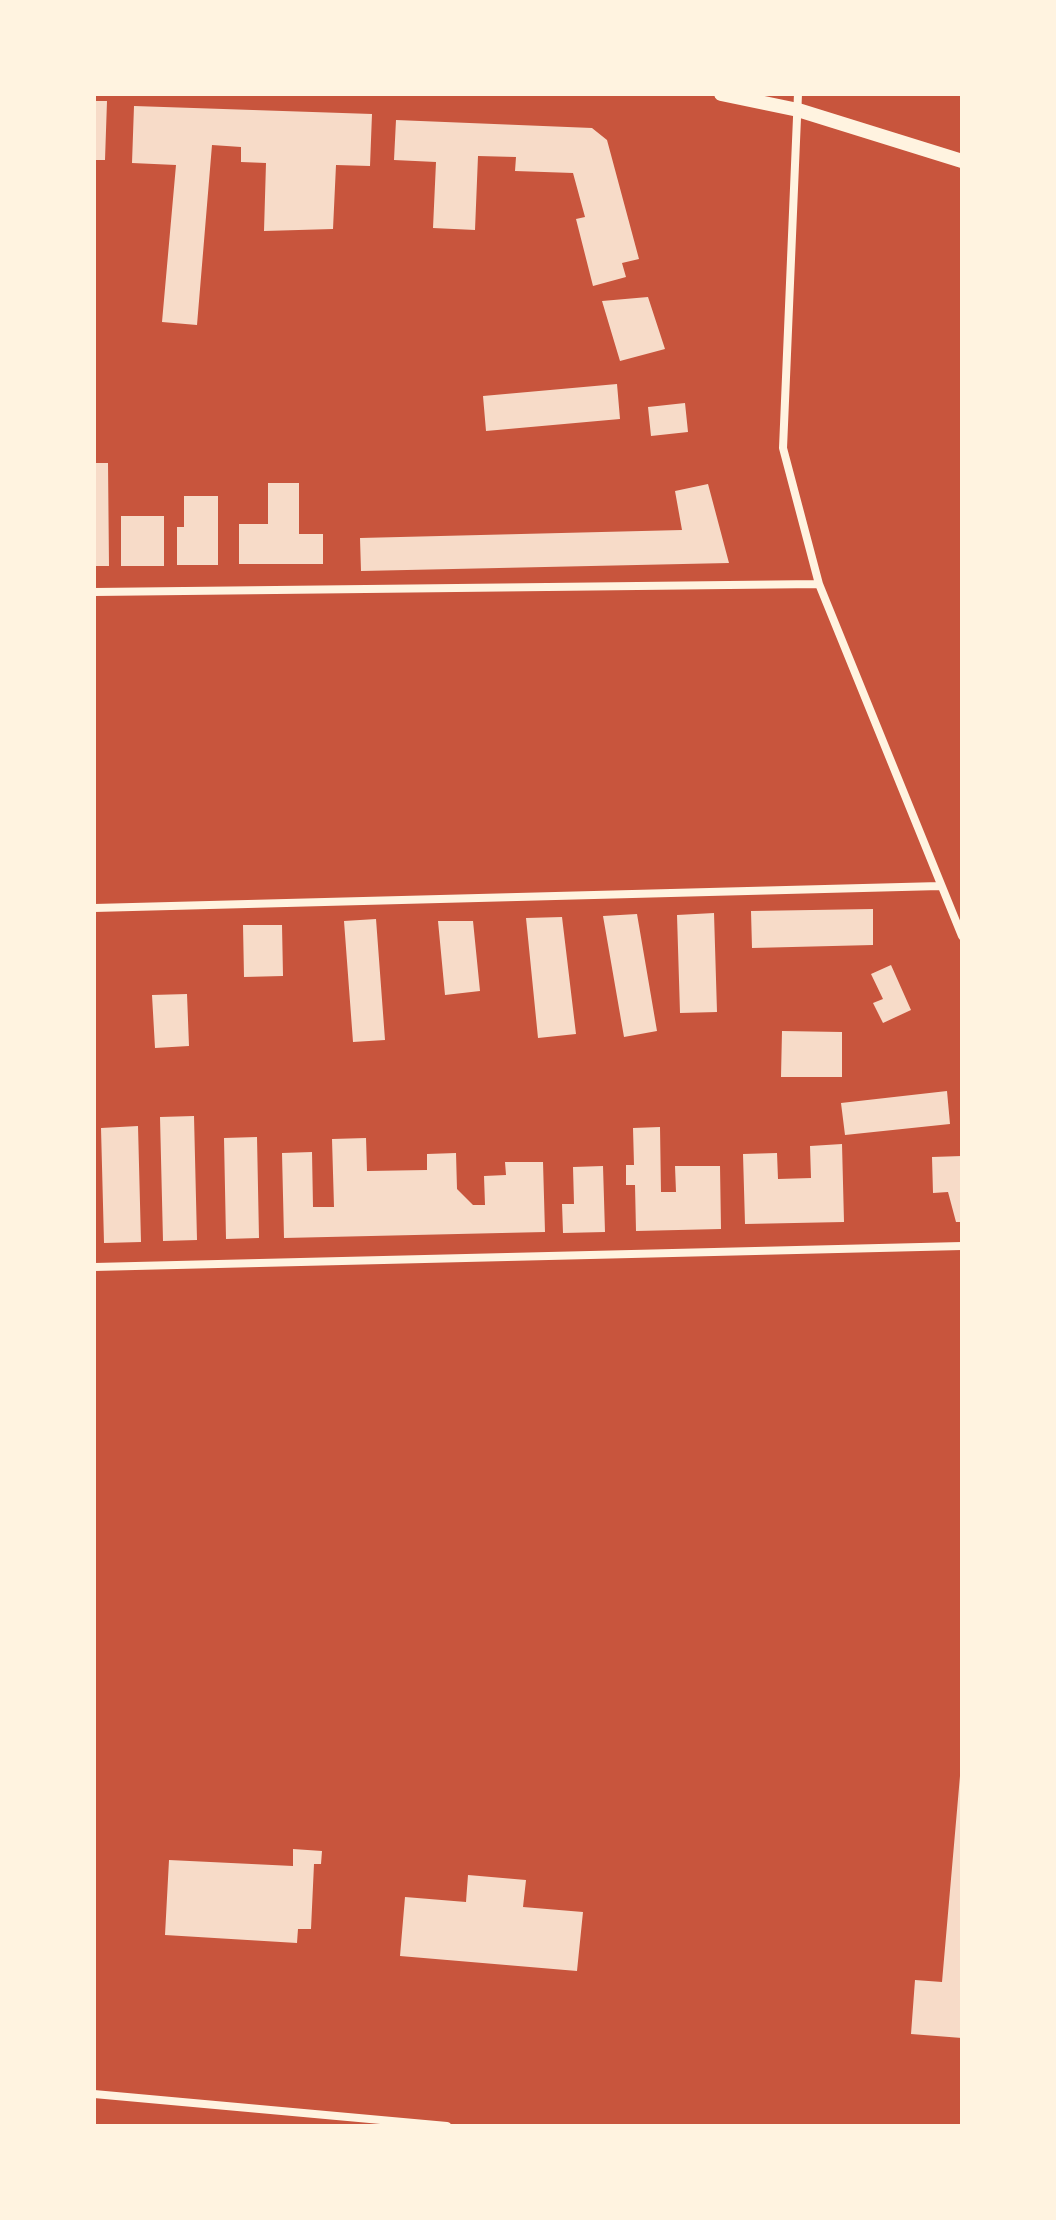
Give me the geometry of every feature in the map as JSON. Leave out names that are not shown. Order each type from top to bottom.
[{"type":"street","points":[[721,94],[798,110],[962,161]]},
{"type":"street","points":[[798,94],[783,448],[819,584],[962,936]]},
{"type":"street","points":[[94,592],[819,584]]},
{"type":"street","points":[[94,908],[940,886]]},
{"type":"street","points":[[94,1267],[962,1246]]},
{"type":"street","points":[[94,2094],[447,2126]]},
{"type":"building","points":[[94,101],[107,101],[105,160],[94,160]]},
{"type":"building","points":[[134,106],[372,114],[370,166],[336,165],[333,229],[264,231],[266,163],[241,162],[241,147],[212,145],[197,325],[162,322],[176,165],[132,163]]},
{"type":"building","points":[[396,120],[592,128],[607,140],[639,259],[622,263],[626,277],[593,286],[576,219],[585,217],[573,173],[515,171],[516,157],[478,156],[475,230],[433,228],[436,162],[394,160]]},
{"type":"building","points":[[648,297],[665,349],[620,361],[602,301]]},
{"type":"building","points":[[617,384],[620,419],[486,431],[483,396]]},
{"type":"building","points":[[685,403],[688,432],[651,436],[648,407]]},
{"type":"building","points":[[94,463],[108,463],[109,566],[94,566]]},
{"type":"building","points":[[268,483],[299,483],[299,534],[323,534],[323,564],[239,564],[239,524],[268,524]]},
{"type":"building","points":[[708,484],[729,563],[361,571],[360,538],[682,530],[675,491]]},
{"type":"building","points":[[184,496],[218,496],[218,565],[177,565],[177,527],[184,527]]},
{"type":"building","points":[[121,516],[164,516],[164,566],[121,566]]},
{"type":"building","points":[[873,909],[873,945],[752,948],[751,911]]},
{"type":"building","points":[[714,913],[717,1012],[680,1013],[677,915]]},
{"type":"building","points":[[637,914],[657,1031],[624,1037],[603,916]]},
{"type":"building","points":[[562,917],[576,1034],[538,1038],[526,918]]},
{"type":"building","points":[[376,919],[385,1040],[353,1042],[344,921]]},
{"type":"building","points":[[438,921],[473,921],[480,991],[445,995]]},
{"type":"building","points":[[243,925],[282,925],[283,976],[244,977]]},
{"type":"building","points":[[891,965],[911,1010],[883,1023],[873,1003],[883,999],[871,974]]},
{"type":"building","points":[[187,994],[189,1046],[155,1048],[152,995]]},
{"type":"building","points":[[782,1031],[842,1032],[842,1077],[781,1077]]},
{"type":"building","points":[[947,1091],[950,1124],[845,1135],[841,1103]]},
{"type":"building","points":[[194,1116],[197,1240],[163,1241],[160,1117]]},
{"type":"building","points":[[138,1126],[141,1242],[104,1243],[101,1128]]},
{"type":"building","points":[[660,1127],[661,1192],[676,1192],[675,1166],[720,1166],[721,1229],[636,1231],[635,1185],[626,1185],[626,1165],[634,1165],[633,1128]]},
{"type":"building","points":[[257,1137],[259,1238],[226,1239],[224,1138]]},
{"type":"building","points":[[366,1138],[367,1171],[427,1170],[427,1154],[456,1153],[457,1189],[473,1205],[485,1205],[484,1176],[506,1175],[505,1162],[543,1162],[545,1232],[284,1238],[282,1153],[312,1152],[313,1207],[334,1207],[332,1139]]},
{"type":"building","points":[[842,1144],[844,1222],[745,1224],[743,1154],[777,1153],[778,1179],[811,1178],[810,1146]]},
{"type":"building","points":[[962,1156],[962,1222],[956,1222],[948,1192],[933,1193],[932,1157]]},
{"type":"building","points":[[603,1166],[605,1232],[563,1233],[562,1204],[574,1204],[573,1167]]},
{"type":"building","points":[[960,1776],[962,2038],[911,2034],[915,1980],[942,1982]]},
{"type":"building","points":[[293,1849],[322,1851],[321,1864],[314,1864],[311,1929],[298,1929],[297,1943],[165,1935],[169,1860],[293,1866]]},
{"type":"building","points":[[468,1875],[526,1880],[523,1907],[583,1912],[577,1971],[400,1956],[405,1897],[466,1902]]}]
